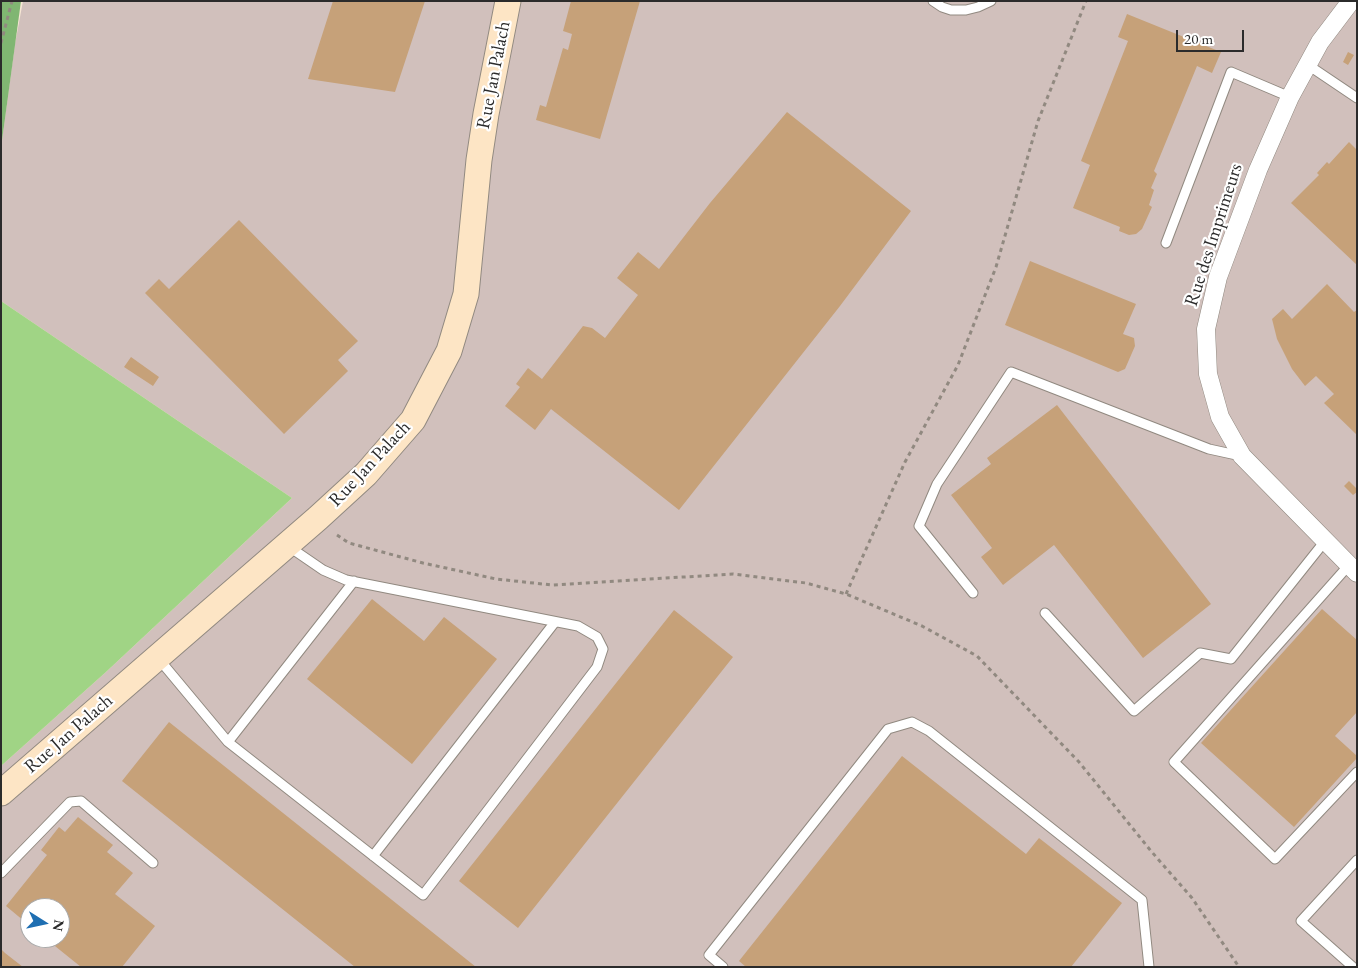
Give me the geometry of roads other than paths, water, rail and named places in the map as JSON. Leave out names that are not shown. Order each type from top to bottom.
[{"type":"street","name":"Rue Jan Palach","points":[[1,793],[158,658],[366,474],[413,420],[449,350],[466,294],[484,124],[508,1]]},
{"type":"street","name":"Rue des Imprimeurs","points":[[1351,1],[1320,42],[1290,97],[1258,170],[1218,277],[1206,329],[1208,374],[1220,417],[1242,456],[1353,569]]},
{"type":"lane","points":[[933,1],[951,10],[966,10],[990,1]]},
{"type":"lane","points":[[1308,65],[1357,98]]},
{"type":"lane","points":[[1166,243],[1231,72],[1290,97]]},
{"type":"lane","points":[[973,593],[919,526],[937,484],[1011,372],[1210,449],[1242,456]]},
{"type":"lane","points":[[1045,613],[1134,711],[1200,653],[1231,659],[1325,541]]},
{"type":"lane","points":[[158,658],[228,742],[423,895],[597,667],[603,649],[597,637],[578,626],[354,581],[323,570],[287,545]]},
{"type":"lane","points":[[1353,569],[1174,762],[1275,859],[1357,772]]},
{"type":"lane","points":[[228,742],[354,581]]},
{"type":"lane","points":[[374,856],[556,622]]},
{"type":"lane","points":[[723,967],[710,955],[888,729],[912,722],[929,731],[1142,900],[1149,967]]},
{"type":"lane","points":[[1,873],[70,802],[80,800],[153,863]]},
{"type":"lane","points":[[1353,967],[1301,921],[1357,860]]}]
